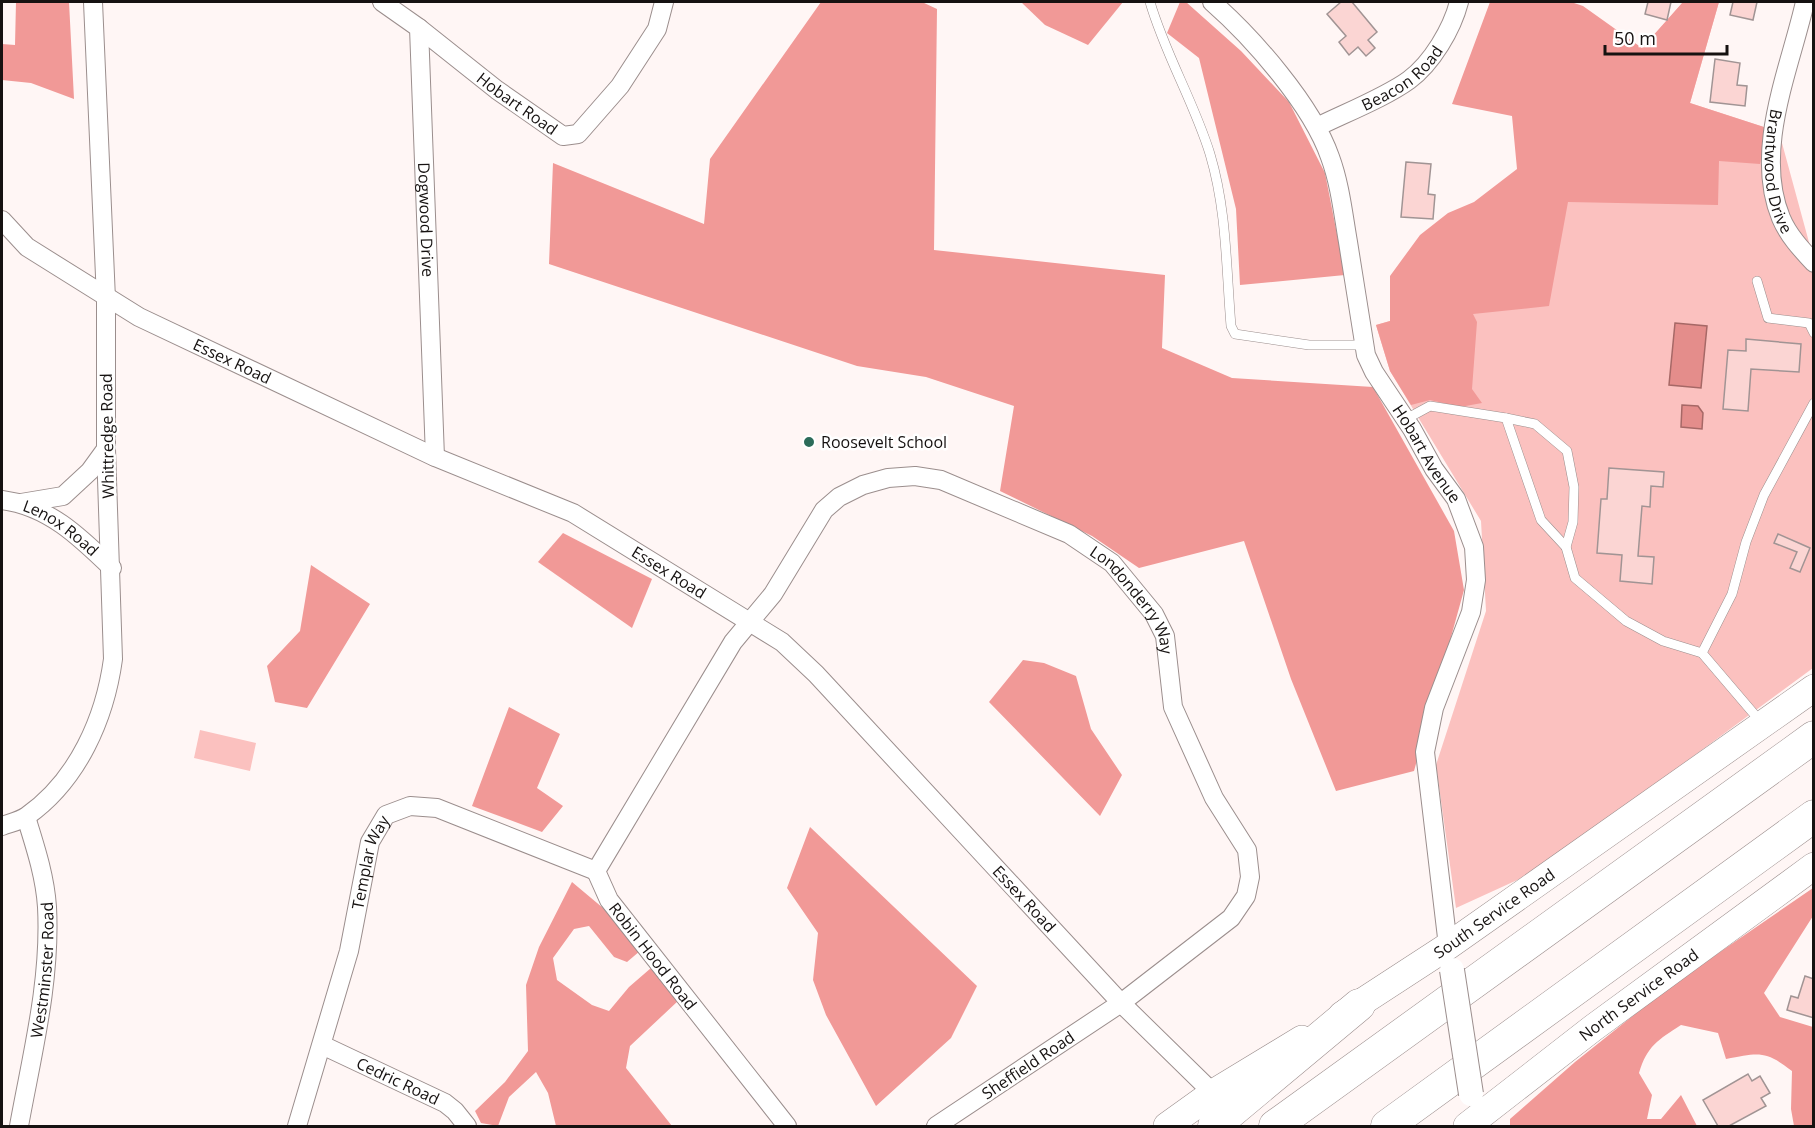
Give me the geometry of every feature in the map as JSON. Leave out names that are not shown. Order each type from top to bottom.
[{"type":"highway","points":[[1275,1126],[1814,737]]},
{"type":"highway","points":[[1387,1126],[1814,816]]},
{"type":"highway","points":[[1214,1126],[1359,1005]]},
{"type":"main road","name":"South Service Road","points":[[1167,1126],[1213,1093],[1359,1005],[1450,958],[1814,688]]},
{"type":"main road","name":"North Service Road","points":[[1467,1126],[1593,1028],[1814,866]]},
{"type":"street","name":"Whittredge Road","points":[[2,826],[26,817],[70,772],[88,744],[99,720],[109,689],[113,658],[112,568],[106,449],[106,299],[93,2]]},
{"type":"street","points":[[382,2],[419,28]]},
{"type":"street","name":"Hobart Road","points":[[419,28],[497,90],[563,136],[578,134],[620,86],[657,29],[664,2]]},
{"type":"street","name":"Hobart Avenue","points":[[1212,2],[1262,55],[1298,99],[1317,127],[1330,157],[1340,194],[1364,345],[1374,372],[1406,419],[1434,470],[1456,499],[1474,547],[1476,580],[1471,612],[1434,708],[1425,752],[1450,958]]},
{"type":"street","name":"Beacon Road","points":[[1317,127],[1409,80],[1428,61],[1444,37],[1459,2]]},
{"type":"street","name":"Brantwood Drive","points":[[1807,13],[1778,107],[1773,146],[1773,183],[1781,218],[1795,242],[1814,263]]},
{"type":"street","name":"Dogwood Drive","points":[[419,28],[435,457]]},
{"type":"street","name":"Essex Road","points":[[2,220],[27,247],[106,299],[139,317],[435,457],[573,513],[782,642],[816,674],[1121,1003],[1213,1093]]},
{"type":"street","points":[[21,503],[63,496],[90,471],[106,449]]},
{"type":"street","name":"Londonderry Way","points":[[750,622],[773,594],[828,504],[863,485],[888,478],[928,477],[954,484],[1069,534],[1112,563],[1154,614],[1165,636],[1173,707],[1214,798],[1246,850],[1250,876],[1246,896],[1231,918],[1121,1003]]},
{"type":"street","name":"Lenox Road","points":[[2,500],[21,503],[72,529],[112,568]]},
{"type":"street","points":[[596,871],[733,642],[750,622]]},
{"type":"street","name":"Templar Way","points":[[297,1126],[349,951],[364,865],[377,826],[386,815],[410,806],[437,808],[596,871]]},
{"type":"street","name":"Westminster Road","points":[[19,1126],[47,965],[47,905],[41,867],[26,817]]},
{"type":"street","name":"Robin Hood Road","points":[[596,871],[609,900],[787,1126]]},
{"type":"street","points":[[1450,958],[1471,1094]]},
{"type":"street","name":"Sheffield Road","points":[[936,1126],[1121,1003]]},
{"type":"street","name":"Cedric Road","points":[[322,1045],[445,1103],[455,1111],[466,1126]]},
{"type":"lane","points":[[1150,2],[1161,36],[1201,125],[1221,197],[1225,220],[1231,326],[1235,334],[1309,345],[1364,345]]},
{"type":"lane","points":[[1757,281],[1768,318],[1809,322],[1814,333]]},
{"type":"lane","points":[[1702,653],[1732,594],[1746,542],[1764,495],[1814,403]]},
{"type":"lane","points":[[1406,419],[1430,406],[1535,424],[1567,451],[1574,487],[1573,522],[1566,548]]},
{"type":"lane","points":[[1506,418],[1541,520],[1566,548],[1575,578],[1626,621],[1663,641],[1702,653],[1764,725]]},
{"type":"shaded area","points":[[16,2],[69,2],[74,99],[31,83],[2,80],[2,44],[15,45]]},
{"type":"shaded area","points":[[821,2],[922,2],[937,9],[934,250],[1165,275],[1162,348],[1232,378],[1373,387],[1454,531],[1464,590],[1414,771],[1336,791],[1291,679],[1244,541],[1139,568],[1092,536],[1000,491],[1014,406],[926,377],[857,366],[549,264],[553,163],[704,224],[710,159]]},
{"type":"shaded area","points":[[1021,2],[1123,2],[1088,45],[1045,25]]},
{"type":"shaded area","points":[[1180,2],[1186,2],[1241,51],[1289,102],[1325,173],[1345,275],[1240,285],[1236,209],[1199,58],[1167,33]]},
{"type":"shaded area","points":[[1490,2],[1571,2],[1583,6],[1642,48],[1683,2],[1719,2],[1690,103],[1767,128],[1760,164],[1719,161],[1718,205],[1568,202],[1549,306],[1473,314],[1477,322],[1472,389],[1482,403],[1460,407],[1430,400],[1411,405],[1390,371],[1376,325],[1390,321],[1390,276],[1420,235],[1448,213],[1474,202],[1517,169],[1512,116],[1452,104]]},
{"type":"shaded area","points":[[1683,2],[1719,2],[1690,103],[1779,132],[1813,257],[1813,668],[1539,870],[1456,908],[1436,765],[1486,611],[1481,521],[1390,371],[1376,325],[1390,321],[1583,117]]},
{"type":"shaded area","points":[[1675,323],[1707,326],[1701,388],[1669,385]]},
{"type":"shaded area","points":[[1682,405],[1698,406],[1703,413],[1702,429],[1681,427]]},
{"type":"shaded area","points":[[563,533],[652,579],[632,628],[538,562]]},
{"type":"shaded area","points":[[311,565],[370,604],[307,708],[275,702],[267,666],[300,631]]},
{"type":"shaded area","points":[[1023,660],[1044,663],[1076,676],[1091,729],[1122,775],[1100,816],[989,702]]},
{"type":"shaded area","points":[[509,707],[560,734],[537,788],[563,806],[542,832],[472,806]]},
{"type":"shaded area","points":[[200,730],[256,743],[250,771],[194,758]]},
{"type":"shaded area","points":[[810,827],[977,986],[951,1038],[876,1106],[826,1015],[813,980],[818,933],[787,888]]},
{"type":"shaded area","points":[[572,882],[603,908],[640,951],[627,962],[614,957],[589,926],[574,929],[553,958],[557,980],[592,1005],[609,1011],[629,987],[651,968],[678,1001],[630,1046],[626,1068],[672,1126],[556,1126],[548,1093],[536,1072],[509,1097],[498,1126],[481,1123],[475,1111],[505,1082],[528,1051],[526,985],[539,947]]},
{"type":"shaded area","points":[[1813,888],[1813,916],[1764,993],[1780,1017],[1813,1027],[1813,1126],[1794,1126],[1791,1109],[1792,1071],[1768,1056],[1746,1055],[1726,1059],[1718,1033],[1681,1025],[1654,1044],[1639,1073],[1652,1095],[1647,1119],[1661,1119],[1681,1095],[1697,1126],[1510,1126],[1510,1119],[1575,1062],[1669,987]]},
{"type":"building","points":[[1341,2],[1352,2],[1377,32],[1368,40],[1375,48],[1366,56],[1358,47],[1349,55],[1339,42],[1346,36],[1327,14]]},
{"type":"building","points":[[1648,2],[1671,2],[1667,20],[1645,14]]},
{"type":"building","points":[[1733,2],[1757,2],[1753,20],[1730,15]]},
{"type":"building","points":[[1715,59],[1740,63],[1737,85],[1747,86],[1745,106],[1710,102]]},
{"type":"building","points":[[1406,162],[1431,164],[1428,194],[1435,195],[1433,219],[1401,217]]},
{"type":"building","points":[[1746,339],[1801,344],[1799,372],[1751,369],[1748,411],[1723,409],[1728,350],[1746,351]]},
{"type":"building","points":[[1609,468],[1664,472],[1663,487],[1651,486],[1650,507],[1642,506],[1638,556],[1654,557],[1652,584],[1620,581],[1622,555],[1597,553],[1601,499],[1607,499]]},
{"type":"building","points":[[1778,534],[1810,548],[1800,572],[1790,568],[1797,552],[1774,543]]},
{"type":"building","points":[[1805,976],[1814,979],[1814,1018],[1787,1010],[1791,996],[1798,998]]},
{"type":"building","points":[[1748,1074],[1752,1081],[1760,1076],[1770,1093],[1761,1098],[1766,1106],[1729,1126],[1718,1126],[1703,1100]]},
{"type":"place","name":"Roosevelt School","points":[[809,442]]}]
